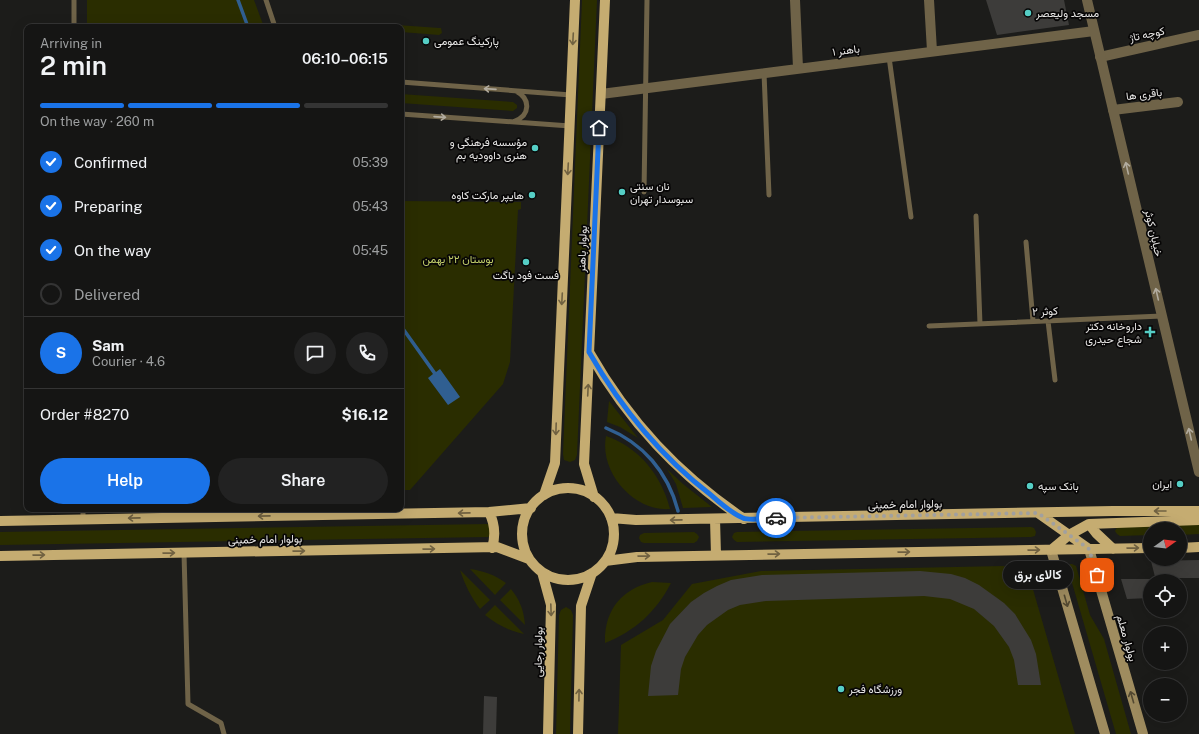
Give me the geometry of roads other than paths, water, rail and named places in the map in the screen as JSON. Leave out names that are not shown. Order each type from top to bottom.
[{"type":"main road","name":"بولوار باهنر","points":[[544,495],[555,463],[575,0]]},
{"type":"main road","name":"بولوار باهنر","points":[[594,497],[584,464],[605,0]]},
{"type":"main road","points":[[589,352],[616,396],[647,436],[693,481],[744,519]]},
{"type":"main road","points":[[569,488],[587,492],[594,497],[601,503],[611,518],[614,536],[610,553],[605,561],[592,573],[576,580],[558,579],[542,572],[529,559],[523,542],[523,524],[531,508],[544,495],[560,489],[569,488]]},
{"type":"main road","name":"بولوار امام خمینی","points":[[0,521],[83,514],[489,512],[531,508]]},
{"type":"main road","name":"بولوار امام خمینی","points":[[611,518],[636,520],[744,519],[1113,511],[1199,511]]},
{"type":"main road","points":[[489,512],[495,529],[492,548]]},
{"type":"main road","points":[[1038,513],[1089,549]]},
{"type":"main road","points":[[715,519],[716,555]]},
{"type":"main road","points":[[1051,550],[1069,535],[1089,524],[1199,520]]},
{"type":"main road","points":[[1089,524],[1113,549]]},
{"type":"main road","points":[[1187,548],[1199,547]]},
{"type":"main road","name":"بولوار امام خمینی","points":[[0,556],[497,548],[529,559]]},
{"type":"main road","points":[[605,561],[637,556],[1143,548]]},
{"type":"main road","name":"بولوار معلم","points":[[1089,549],[1143,734]]},
{"type":"main road","points":[[1051,550],[1105,734]]},
{"type":"main road","name":"بولوار رجایی","points":[[542,572],[551,605],[548,734]]},
{"type":"main road","points":[[578,734],[581,606],[592,573]]},
{"type":"street","points":[[795,0],[798,68]]},
{"type":"street","points":[[929,0],[932,51]]},
{"type":"street","name":"خیابان کوثر","points":[[1087,0],[1199,472]]},
{"type":"street","name":"باهنر ۱","points":[[600,94],[1094,31]]},
{"type":"street","name":"کوچه تاژ","points":[[1100,57],[1199,35]]},
{"type":"street","name":"باقری ها","points":[[1113,110],[1178,102]]},
{"type":"lane","points":[[74,0],[74,24]]},
{"type":"lane","points":[[266,0],[274,24]]},
{"type":"lane","points":[[644,192],[647,0]]},
{"type":"lane","points":[[889,57],[911,217]]},
{"type":"lane","points":[[764,73],[769,195]]},
{"type":"lane","points":[[404,82],[571,95]]},
{"type":"lane","points":[[510,122],[523,116],[527,107],[524,98],[512,90]]},
{"type":"lane","points":[[404,114],[570,126]]},
{"type":"lane","points":[[976,216],[980,324]]},
{"type":"lane","points":[[1026,242],[1033,322]]},
{"type":"lane","name":"کوثر ۲","points":[[929,326],[1162,316]]},
{"type":"lane","points":[[1048,321],[1055,380]]},
{"type":"lane","points":[[184,553],[188,704],[221,723],[224,734]]},
{"type":"water","points":[[404,327],[436,372],[440,369],[460,397],[448,405],[428,378],[433,374],[404,333]]},
{"type":"waterway","points":[[238,0],[247,24]]},
{"type":"waterway","points":[[606,428],[631,442],[652,460],[668,484],[678,511]]},
{"type":"place","name":"مسجد ولیعصر","points":[[1028,13]]},
{"type":"place","name":"پارکینگ عمومی","points":[[426,41]]},
{"type":"place","name":"مؤسسه فرهنگی و هنری داوودیه بم","points":[[535,148]]},
{"type":"place","name":"نان سنتی سبوسدار تهران","points":[[622,192]]},
{"type":"place","name":"هایپر مارکت کاوه","points":[[532,195]]},
{"type":"place","name":"فست فود باگت","points":[[526,262]]},
{"type":"place","name":"داروخانه دکتر شجاع حیدری","points":[[1150,332]]},
{"type":"place","name":"ایران","points":[[1180,484]]},
{"type":"place","name":"بانک سپه","points":[[1030,486]]},
{"type":"place","name":"کالای برق","points":[[1097,575]]},
{"type":"place","name":"ورزشگاه فجر","points":[[841,689]]},
{"type":"park label","name":"بوستان ۲۲ بهمن","points":[[458,259]]}]
